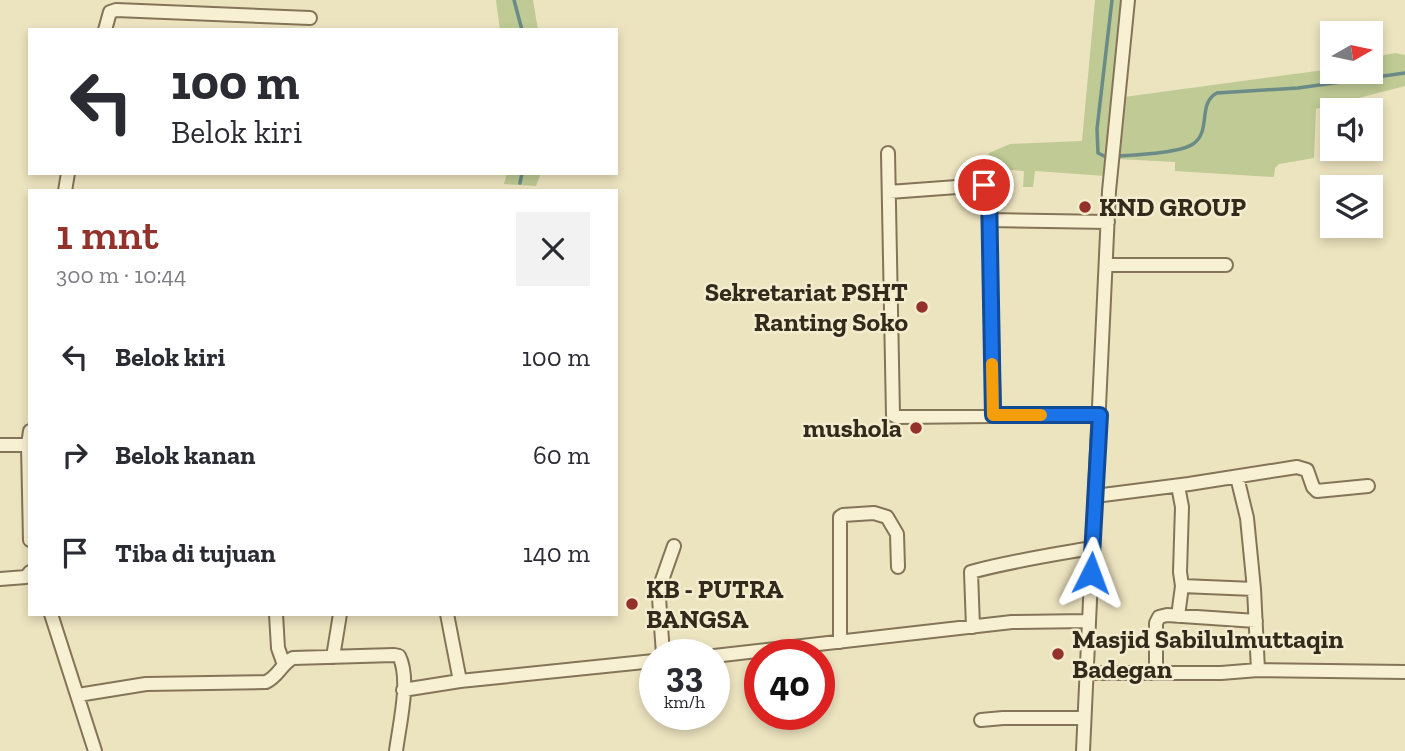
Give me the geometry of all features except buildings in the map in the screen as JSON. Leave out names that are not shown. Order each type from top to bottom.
[{"type":"street","points":[[1083,751],[1108,222],[1128,0]]},
{"type":"street","points":[[106,28],[110,12],[116,10],[310,18]]},
{"type":"street","points":[[888,153],[893,415],[1100,415]]},
{"type":"street","points":[[889,192],[984,185],[989,191],[993,415]]},
{"type":"street","points":[[989,220],[1108,222]]},
{"type":"street","points":[[1107,265],[1226,265]]},
{"type":"street","points":[[0,445],[28,445]]},
{"type":"street","points":[[1095,496],[1297,467],[1307,470],[1312,486],[1317,491],[1368,486]]},
{"type":"street","points":[[1237,477],[1247,518],[1258,670]]},
{"type":"street","points":[[1178,486],[1182,507],[1182,586],[1178,616]]},
{"type":"street","points":[[840,642],[840,517],[874,513],[887,517],[897,534],[898,567]]},
{"type":"street","points":[[662,639],[659,598],[661,583],[674,546]]},
{"type":"street","points":[[973,627],[972,572],[993,568],[1012,560],[1092,548]]},
{"type":"street","points":[[0,579],[28,576]]},
{"type":"street","points":[[1182,586],[1254,590]]},
{"type":"street","points":[[52,616],[95,751]]},
{"type":"street","points":[[276,616],[278,648],[284,665]]},
{"type":"street","points":[[332,657],[340,616]]},
{"type":"street","points":[[447,616],[460,681]]},
{"type":"street","points":[[1156,673],[1156,623],[1159,617],[1256,621]]},
{"type":"street","points":[[730,654],[1012,622],[1088,621]]},
{"type":"street","points":[[78,695],[146,684],[266,682],[293,658],[399,656],[403,690],[396,751]]},
{"type":"street","points":[[403,690],[460,681],[639,663]]},
{"type":"street","points":[[1086,673],[1221,673],[1258,670],[1405,672]]},
{"type":"street","points":[[981,720],[1083,718]]},
{"type":"green space","points":[[496,0],[533,0],[538,28],[500,28]]},
{"type":"green space","points":[[1095,0],[1122,0],[1106,176],[1035,171],[1033,187],[1023,187],[1024,171],[985,168],[989,153],[1010,144],[1082,141]]},
{"type":"green space","points":[[1395,53],[1405,55],[1405,86],[1359,98],[1320,98],[1320,108],[1316,109],[1314,158],[1279,164],[1275,168],[1274,177],[1175,171],[1175,162],[1119,159],[1124,97],[1320,71],[1320,84],[1383,84],[1383,55]]},
{"type":"green space","points":[[506,175],[540,175],[536,186],[504,184]]},
{"type":"waterway","points":[[514,0],[521,28]]},
{"type":"waterway","points":[[1112,0],[1097,129],[1098,153],[1106,157],[1165,152],[1193,144],[1202,132],[1207,103],[1217,93],[1298,88],[1405,73]]},
{"type":"waterway","points":[[520,183],[522,175]]},
{"type":"slow traffic","points":[[992,364],[993,415],[1041,415]]},
{"type":"place","name":"KND GROUP","points":[[1085,207]]},
{"type":"place","name":"Sekretariat PSHT Ranting Soko","points":[[922,307]]},
{"type":"place","name":"mushola","points":[[916,428]]},
{"type":"place","name":"KB - PUTRA BANGSA","points":[[632,604]]},
{"type":"place","name":"Masjid Sabilulmuttaqin Badegan","points":[[1058,654]]},
{"type":"route","points":[[984,185],[989,191],[993,415],[1100,415],[1091,573]]}]
